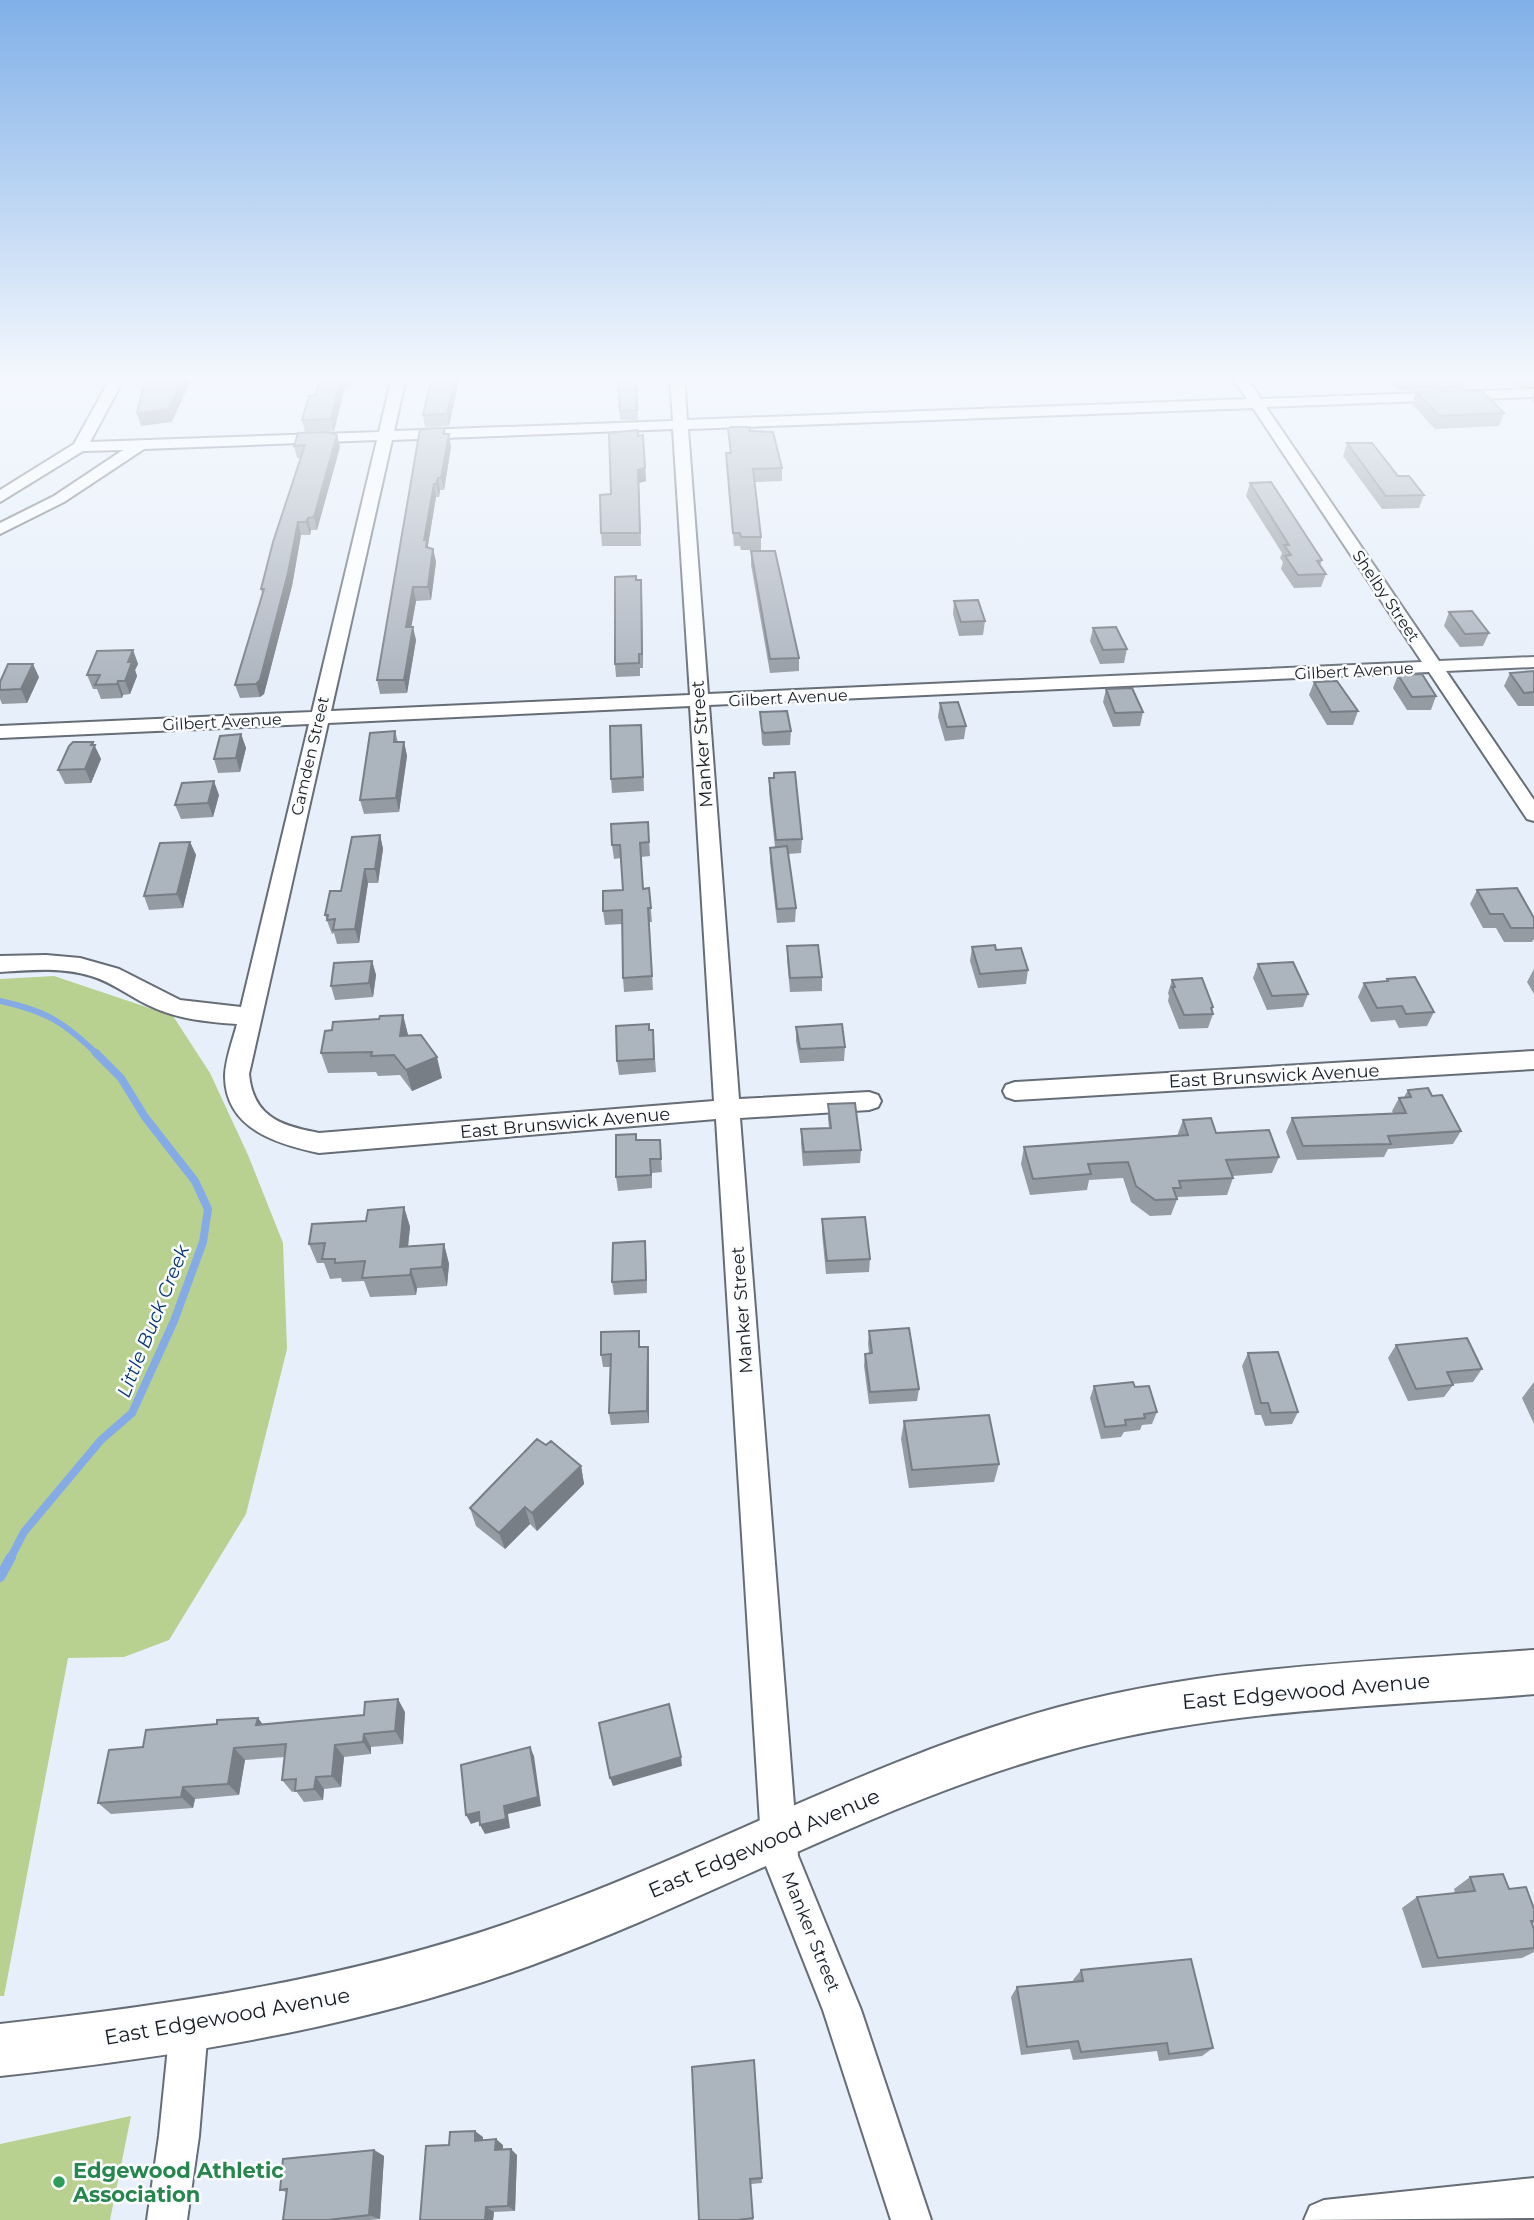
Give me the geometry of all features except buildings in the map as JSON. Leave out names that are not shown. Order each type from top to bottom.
[{"type":"main road","name":"East Edgewood Avenue","points":[[0,2050],[189,2026],[400,1983],[541,1937],[956,1761],[1020,1739],[1126,1712],[1234,1695],[1534,1672]]},
{"type":"street","points":[[0,497],[26,481]]},
{"type":"street","points":[[0,529],[59,499],[87,481]]},
{"type":"street","name":"Camden Street","points":[[265,1125],[247,1112],[236,1088],[250,1016],[374,481]]},
{"type":"street","name":"Manker Street","points":[[684,481],[777,1836],[780,1856],[842,2010],[911,2220]]},
{"type":"street","name":"Shelby Street","points":[[1308,481],[1534,815]]},
{"type":"street","name":"Gilbert Avenue","points":[[0,732],[1534,662]]},
{"type":"street","points":[[0,964],[52,960],[94,968],[128,981],[164,1003],[211,1014],[250,1016]]},
{"type":"street","name":"East Brunswick Avenue","points":[[1015,1091],[1534,1060]]},
{"type":"street","name":"East Brunswick Avenue","points":[[265,1125],[275,1132],[319,1143],[729,1109],[869,1101]]},
{"type":"street","points":[[167,2220],[180,2136],[189,2026]]},
{"type":"street","points":[[1324,2220],[1534,2198]]},
{"type":"green space","points":[[54,976],[173,1016],[210,1073],[248,1155],[283,1243],[287,1349],[246,1514],[169,1640],[124,1657],[68,1658],[4,1996],[0,1996],[0,979]]},
{"type":"green space","name":"Edgewood Athletic Association","points":[[131,2116],[110,2220],[0,2220],[0,2144]]},
{"type":"waterway","name":"Little Buck Creek","points":[[0,1001],[53,1019],[97,1054]]},
{"type":"waterway","name":"Little Buck Creek","points":[[10,1559],[24,1532],[101,1440],[132,1413],[174,1321],[203,1242],[208,1209],[195,1181],[145,1117],[121,1078],[97,1054]]},
{"type":"waterway","name":"Little Buck Creek","points":[[0,1577],[11,1557]]},
{"type":"place","name":"Edgewood Athletic Association","points":[[59,2182]]}]
